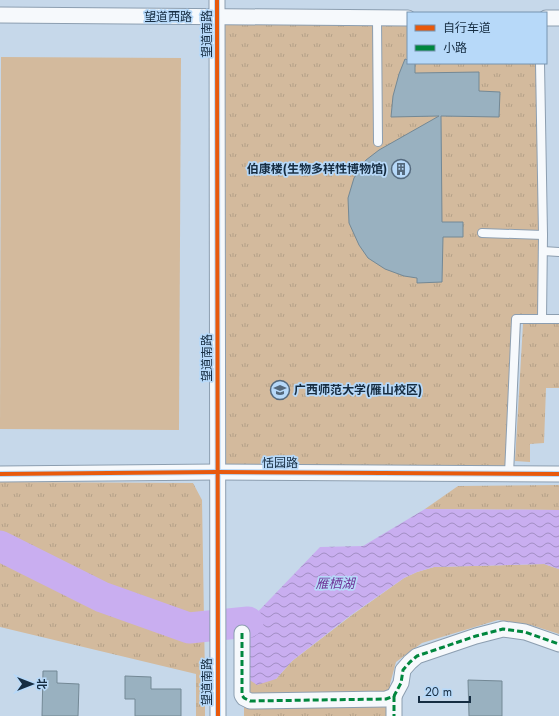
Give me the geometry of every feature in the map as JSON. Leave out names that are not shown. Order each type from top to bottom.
[{"type":"street","name":"望道南路","points":[[217,0],[218,716]]},
{"type":"street","name":"望道西路","points":[[0,15],[407,18]]},
{"type":"street","points":[[547,18],[559,18]]},
{"type":"street","name":"恬园路","points":[[0,474],[217,472],[559,474]]},
{"type":"street","points":[[394,716],[394,696],[401,683],[403,670],[417,656],[476,636],[504,630],[525,632],[559,644]]},
{"type":"street","points":[[242,633],[242,695],[250,701],[386,699],[394,696]]},
{"type":"lane","points":[[378,19],[378,142]]},
{"type":"lane","points":[[540,64],[543,235],[542,318]]},
{"type":"lane","points":[[482,233],[543,235]]},
{"type":"lane","points":[[543,251],[559,252]]},
{"type":"lane","points":[[509,474],[516,318],[559,319]]},
{"type":"green space","points":[[216,17],[407,18],[407,64],[540,64],[542,319],[516,319],[509,474],[217,472]]},
{"type":"green space","points":[[1,57],[181,58],[179,430],[0,429]]},
{"type":"green space","points":[[523,324],[559,324],[559,388],[546,388],[544,443],[530,444],[530,462],[515,461]]},
{"type":"green space","points":[[0,482],[193,483],[202,500],[205,716],[196,716],[196,674],[0,627]]},
{"type":"green space","points":[[559,485],[559,510],[425,509],[458,486]]},
{"type":"green space","points":[[544,564],[559,569],[559,634],[531,625],[498,620],[422,643],[396,662],[390,684],[390,716],[244,716],[244,660],[276,679],[292,661],[352,615],[404,578],[434,567]]},
{"type":"water","name":"雁栖湖","points":[[425,509],[559,510],[559,569],[544,564],[434,567],[417,572],[404,578],[351,615],[292,661],[276,679],[257,685],[248,679],[244,660],[248,622],[320,547],[363,546]]},
{"type":"building","name":"伯康楼(生物多样性博物馆)","points":[[405,59],[407,60],[407,64],[415,64],[415,73],[479,72],[479,91],[500,92],[499,117],[441,116],[442,222],[463,222],[463,237],[443,237],[442,282],[417,283],[417,278],[404,276],[385,269],[368,258],[359,245],[349,223],[348,198],[354,178],[366,160],[379,150],[439,116],[391,117],[393,96]]},
{"type":"building","points":[[43,671],[57,671],[57,683],[79,684],[78,716],[42,716]]},
{"type":"building","points":[[125,676],[151,677],[151,689],[181,689],[181,716],[135,716],[135,699],[125,699]]},
{"type":"building","points":[[468,680],[502,681],[502,716],[469,716]]},
{"type":"waterway","points":[[0,546],[102,597],[189,628],[248,622]]},
{"type":"marked path","points":[[242,633],[242,695],[250,701],[386,699],[394,696],[401,683],[403,670],[417,656],[476,636],[503,629],[525,632],[559,644]]},
{"type":"marked path","points":[[394,696],[394,716]]},
{"type":"cycle path","points":[[217,0],[218,716]]},
{"type":"cycle path","points":[[0,474],[217,472],[559,474]]},
{"type":"place","name":"伯康楼(生物多样性博物馆)","points":[[401,169]]},
{"type":"place","name":"广西师范大学(雁山校区)","points":[[280,390]]}]
